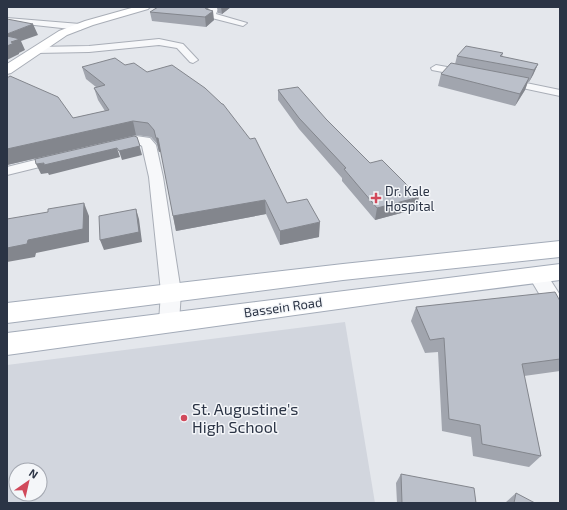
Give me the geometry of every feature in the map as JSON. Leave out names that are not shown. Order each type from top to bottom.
[{"type":"main road","points":[[7,70],[63,33],[145,7]]},
{"type":"main road","name":"Bassein Road","points":[[7,313],[171,292],[560,249]]},
{"type":"main road","name":"Bassein Road","points":[[7,344],[549,274]]},
{"type":"street","points":[[211,7],[214,9],[211,15],[243,24]]},
{"type":"street","points":[[7,20],[80,27]]},
{"type":"street","points":[[36,50],[89,49],[159,42],[180,46],[193,60]]},
{"type":"street","points":[[436,68],[560,93]]},
{"type":"street","points":[[98,149],[136,140],[145,141],[149,146],[156,177],[171,292],[169,322]]},
{"type":"street","points":[[7,171],[76,154]]},
{"type":"street","points":[[549,274],[560,311]]},
{"type":"shaded area","name":"St. Augustine's High School","points":[[345,322],[375,503],[7,503],[7,365]]},
{"type":"building","points":[[158,7],[205,7],[206,9],[213,11],[205,17],[150,12]]},
{"type":"building","points":[[7,19],[33,24],[7,34]]},
{"type":"building","points":[[7,36],[20,39],[11,42],[14,43],[7,46]]},
{"type":"building","points":[[466,46],[503,53],[500,56],[538,64],[534,70],[457,56]]},
{"type":"building","points":[[115,58],[125,65],[134,63],[147,72],[172,65],[205,88],[223,104],[250,139],[255,138],[287,203],[307,199],[320,222],[280,231],[265,200],[173,216],[158,138],[156,138],[154,130],[148,123],[133,121],[7,149],[7,78],[10,76],[58,97],[73,118],[109,110],[94,88],[105,85],[82,67]]},
{"type":"building","points":[[451,63],[529,78],[520,94],[441,74]]},
{"type":"building","points":[[298,87],[326,119],[370,163],[382,160],[419,197],[377,208],[344,169],[346,168],[299,118],[278,90]]},
{"type":"building","points":[[134,136],[137,137],[140,146],[119,151],[117,148],[44,165],[44,163],[36,164],[35,159]]},
{"type":"building","points":[[84,203],[83,229],[28,240],[27,244],[7,248],[7,219],[48,212],[48,209]]},
{"type":"building","points":[[136,209],[139,232],[100,240],[99,216]]},
{"type":"building","points":[[555,292],[560,301],[560,359],[522,364],[541,456],[482,444],[480,425],[449,419],[444,338],[430,340],[416,307]]},
{"type":"building","points":[[401,474],[474,488],[476,503],[402,503]]},
{"type":"building","points":[[516,493],[535,503],[514,503]]},
{"type":"place","name":"Dr. Kale Hospital","points":[[376,198]]},
{"type":"place","name":"St. Augustine's High School","points":[[184,418]]}]
